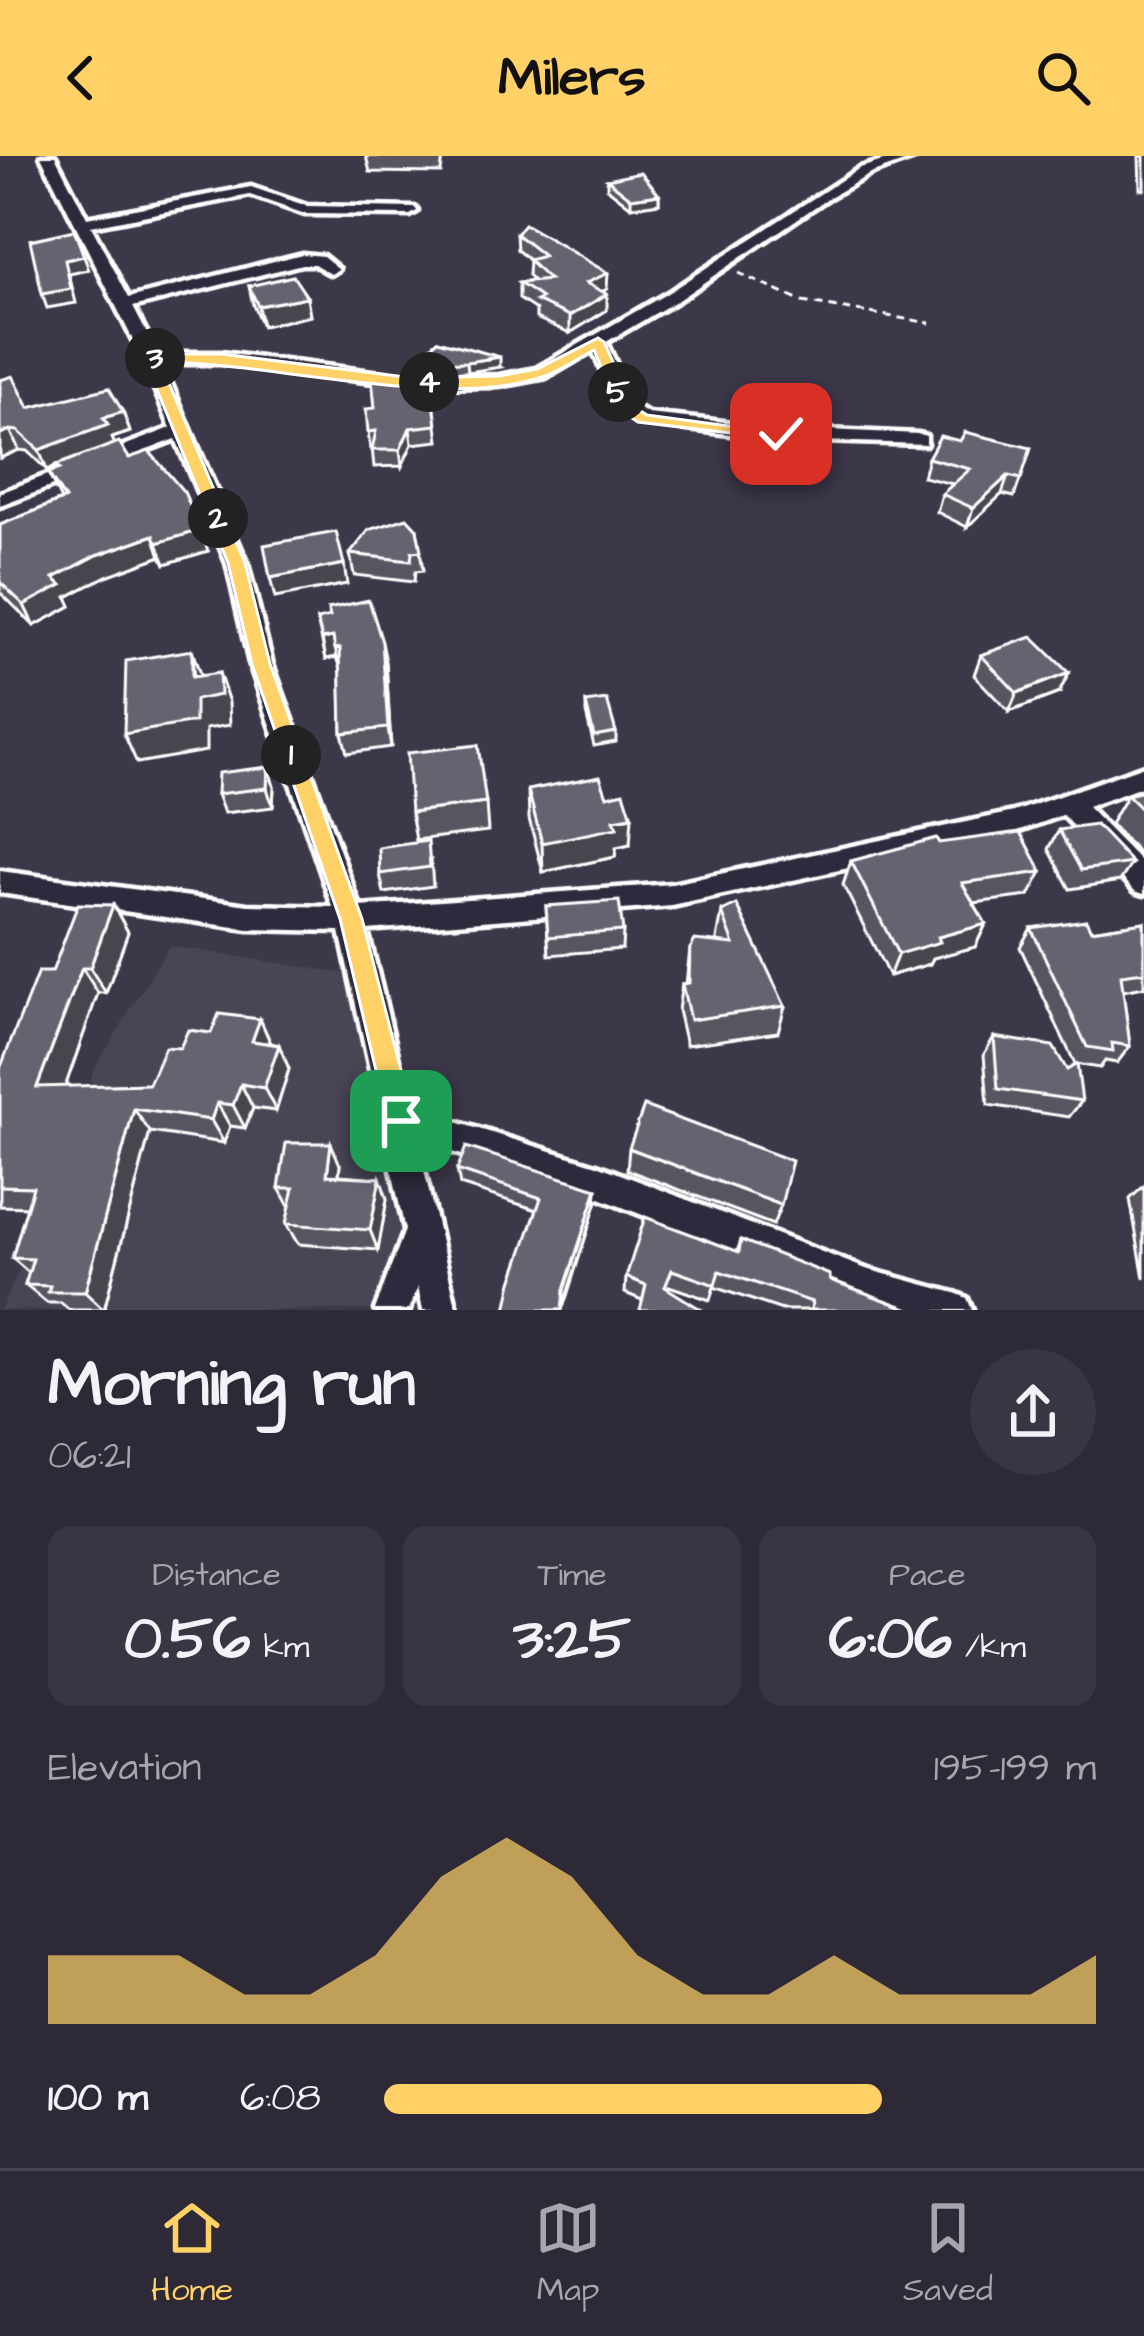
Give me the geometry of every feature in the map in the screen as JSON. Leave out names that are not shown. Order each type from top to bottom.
[{"type":"street","points":[[48,156],[151,358],[237,563],[261,664],[351,919],[401,1121],[440,1310]]},
{"type":"street","points":[[151,358],[221,358],[413,382],[499,381],[541,373],[722,265],[823,195],[865,171],[914,156]]},
{"type":"street","points":[[81,224],[251,190],[305,210],[410,211]]},
{"type":"street","points":[[125,304],[302,259],[318,259],[331,269]]},
{"type":"street","points":[[598,342],[627,409],[643,419],[781,434],[919,440]]},
{"type":"street","points":[[0,500],[179,430]]},
{"type":"street","points":[[0,882],[248,917],[351,919],[672,896],[1015,822],[1144,776]]},
{"type":"street","points":[[1067,803],[1144,883]]},
{"type":"street","points":[[401,1121],[597,1181],[866,1286],[955,1310]]},
{"type":"street","points":[[392,1310],[423,1226]]},
{"type":"path","points":[[722,265],[802,302],[930,323]]},
{"type":"shaded area","points":[[169,946],[350,974],[414,1247],[378,1310],[0,1310],[66,1173],[93,1071]]},
{"type":"building","points":[[641,172],[659,194],[631,198],[607,179]]},
{"type":"building","points":[[524,224],[608,273],[586,283],[607,294],[570,316],[536,301],[542,298],[519,283],[549,280],[528,260],[544,256],[516,234]]},
{"type":"building","points":[[74,230],[84,256],[65,260],[71,289],[42,294],[30,240]]},
{"type":"building","points":[[293,276],[307,297],[258,306],[249,286]]},
{"type":"building","points":[[438,340],[500,357],[413,363]]},
{"type":"building","points":[[429,375],[429,403],[434,403],[437,425],[410,428],[400,450],[372,450],[376,431],[368,432],[366,409],[375,408],[372,379]]},
{"type":"building","points":[[13,376],[29,408],[109,388],[123,412],[103,418],[108,425],[39,450],[18,431],[0,434],[0,380]]},
{"type":"building","points":[[965,432],[1031,448],[1021,479],[1008,476],[973,508],[942,494],[970,469],[928,458],[940,436],[960,441]]},
{"type":"building","points":[[119,442],[129,458],[149,451],[184,492],[201,530],[157,543],[154,535],[97,555],[54,578],[62,585],[24,605],[0,582],[0,525],[65,499],[48,473],[60,469],[56,465]]},
{"type":"building","points":[[407,518],[417,529],[421,551],[412,552],[411,561],[350,554],[369,530]]},
{"type":"building","points":[[336,532],[344,564],[270,578],[264,545]]},
{"type":"building","points":[[369,600],[382,642],[388,728],[342,733],[340,648],[335,649],[333,637],[322,639],[317,620],[330,617],[328,609]]},
{"type":"building","points":[[1032,637],[1069,673],[1017,693],[981,655]]},
{"type":"building","points":[[192,650],[192,677],[219,673],[220,695],[195,700],[195,722],[124,734],[126,661]]},
{"type":"building","points":[[607,700],[616,732],[594,736],[586,703]]},
{"type":"building","points":[[478,745],[486,803],[411,812],[407,753]]},
{"type":"building","points":[[268,767],[267,788],[217,794],[218,773]]},
{"type":"building","points":[[600,776],[607,796],[624,792],[632,817],[614,820],[617,828],[542,843],[528,790]]},
{"type":"building","points":[[1144,791],[1144,812],[1127,795]]},
{"type":"building","points":[[1096,825],[1132,863],[1081,870],[1059,830]]},
{"type":"building","points":[[1021,832],[1042,872],[962,883],[986,924],[898,954],[851,861],[936,838],[939,843]]},
{"type":"building","points":[[428,841],[430,867],[380,874],[379,848]]},
{"type":"building","points":[[619,901],[623,931],[548,937],[546,906]]},
{"type":"building","points":[[78,904],[113,905],[90,968],[82,968],[37,1087],[149,1084],[165,1047],[180,1048],[188,1030],[211,1033],[219,1014],[260,1019],[252,1041],[279,1045],[264,1088],[241,1084],[233,1105],[217,1103],[211,1120],[134,1109],[85,1292],[48,1292],[50,1286],[25,1285],[33,1259],[12,1258],[33,1187],[0,1186],[0,1069],[38,972],[52,972]]},
{"type":"building","points":[[737,905],[785,1006],[690,1020],[682,984],[689,983],[690,949],[695,940],[734,944],[722,912]]},
{"type":"building","points":[[1086,920],[1091,930],[1144,922],[1144,972],[1121,975],[1130,1046],[1112,1043],[1113,1051],[1087,1047],[1031,928]]},
{"type":"building","points":[[994,1037],[1053,1046],[1067,1070],[1077,1064],[1082,1101],[998,1089]]},
{"type":"building","points":[[644,1106],[792,1161],[781,1205],[629,1148]]},
{"type":"building","points":[[286,1143],[331,1143],[327,1175],[380,1178],[370,1230],[286,1224],[294,1188],[279,1188]]},
{"type":"building","points":[[466,1147],[597,1189],[564,1290],[562,1310],[506,1310],[541,1198],[457,1170]]},
{"type":"building","points":[[645,1217],[739,1252],[741,1240],[912,1310],[811,1310],[812,1302],[719,1271],[715,1285],[672,1270],[665,1287],[702,1310],[640,1310],[646,1285],[626,1277]]},
{"type":"route","points":[[401,1121],[351,919],[261,664],[237,563],[151,358],[221,358],[413,382],[499,381],[541,373],[598,342],[627,409],[643,419],[781,434]]}]
